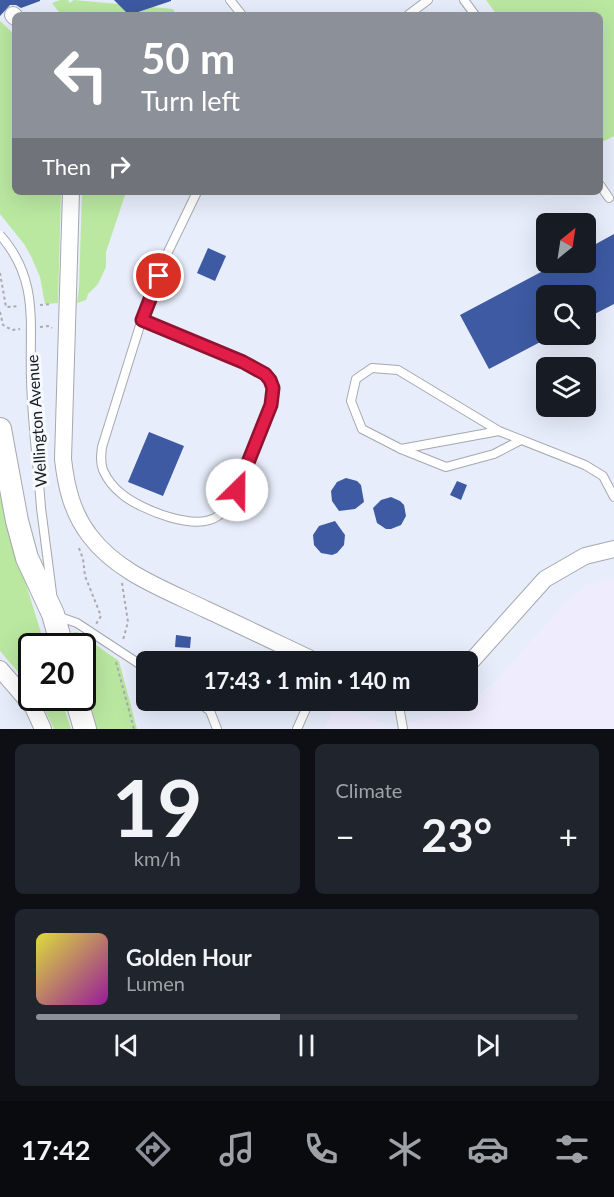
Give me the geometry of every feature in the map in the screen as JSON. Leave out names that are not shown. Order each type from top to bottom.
[{"type":"main road","name":"Wellington Avenue","points":[[0,429],[17,521],[27,558],[53,614],[58,633]]},
{"type":"main road","points":[[80,711],[85,729]]},
{"type":"street","points":[[71,195],[63,459],[71,499],[81,522],[101,549],[135,574],[294,651]]},
{"type":"street","points":[[478,654],[545,579],[585,556],[614,549]]},
{"type":"street","points":[[0,669],[33,706],[43,729]]},
{"type":"lane","points":[[230,0],[240,12]]},
{"type":"lane","points":[[412,12],[428,0]]},
{"type":"lane","points":[[603,189],[609,198]]},
{"type":"lane","points":[[142,320],[243,362],[265,374],[273,388],[267,418],[233,502],[220,515],[204,523],[178,519],[139,504],[124,495],[111,483],[102,468],[101,458],[102,447],[142,320],[167,254],[196,195]]},
{"type":"lane","name":"Wellington Avenue","points":[[0,235],[19,263],[28,287],[30,301],[31,380],[41,508],[53,614]]},
{"type":"lane","points":[[521,441],[494,454],[446,467],[401,449],[362,429],[351,401],[356,379],[372,368],[398,370],[499,431],[585,465],[603,476],[614,496]]},
{"type":"lane","points":[[401,449],[499,431]]},
{"type":"lane","points":[[53,614],[77,623],[136,662]]},
{"type":"lane","points":[[210,711],[217,729]]},
{"type":"lane","points":[[297,729],[305,711]]},
{"type":"lane","points":[[400,711],[403,729]]},
{"type":"shaded area","points":[[0,0],[614,0],[614,579],[604,579],[584,587],[568,601],[496,681],[478,697],[478,651],[136,651],[136,711],[334,711],[325,729],[0,729]]},
{"type":"shaded area","points":[[604,579],[614,579],[614,729],[325,729],[334,711],[347,711],[392,727],[443,711],[478,711],[478,697],[496,681],[568,601],[584,587]]},
{"type":"shaded area","points":[[347,711],[451,711],[444,714],[392,727]]},
{"type":"green space","points":[[68,0],[70,3],[74,0],[173,9],[174,12],[59,12],[52,3]]},
{"type":"green space","points":[[486,0],[614,0],[614,136],[603,142],[603,12],[495,12]]},
{"type":"green space","points":[[0,21],[12,32],[12,195],[61,195],[58,303],[45,304],[40,277],[31,256],[0,214]]},
{"type":"green space","points":[[82,195],[125,195],[106,252],[106,267],[98,284],[88,294],[86,300],[77,303]]},
{"type":"green space","points":[[0,465],[22,571],[41,633],[18,633],[18,672],[0,651]]},
{"type":"green space","points":[[96,645],[119,661],[137,729],[97,729],[92,711],[96,711]]},
{"type":"green space","points":[[45,711],[65,711],[71,729],[54,729]]},
{"type":"building","points":[[0,0],[40,1],[21,8],[10,5],[0,16]]},
{"type":"building","points":[[114,0],[171,0],[138,12],[126,12]]},
{"type":"building","points":[[614,234],[614,304],[596,313],[596,285],[536,285],[536,344],[489,369],[460,315],[539,273],[596,273],[596,244]]},
{"type":"building","points":[[208,248],[226,256],[215,281],[197,273]]},
{"type":"building","points":[[149,432],[184,446],[163,496],[128,482]]},
{"type":"building","points":[[346,478],[357,481],[361,485],[364,502],[355,509],[339,511],[332,501],[331,491],[337,482]]},
{"type":"building","points":[[457,481],[467,485],[461,500],[450,495]]},
{"type":"building","points":[[391,497],[404,505],[406,516],[401,525],[386,529],[377,523],[373,508],[381,500]]},
{"type":"building","points":[[335,521],[345,535],[344,545],[332,555],[321,553],[314,545],[313,535],[319,526]]},
{"type":"building","points":[[176,635],[191,637],[190,648],[175,647]]},
{"type":"route","points":[[159,276],[142,320],[243,362],[265,374],[273,388],[267,418],[237,490]]}]
